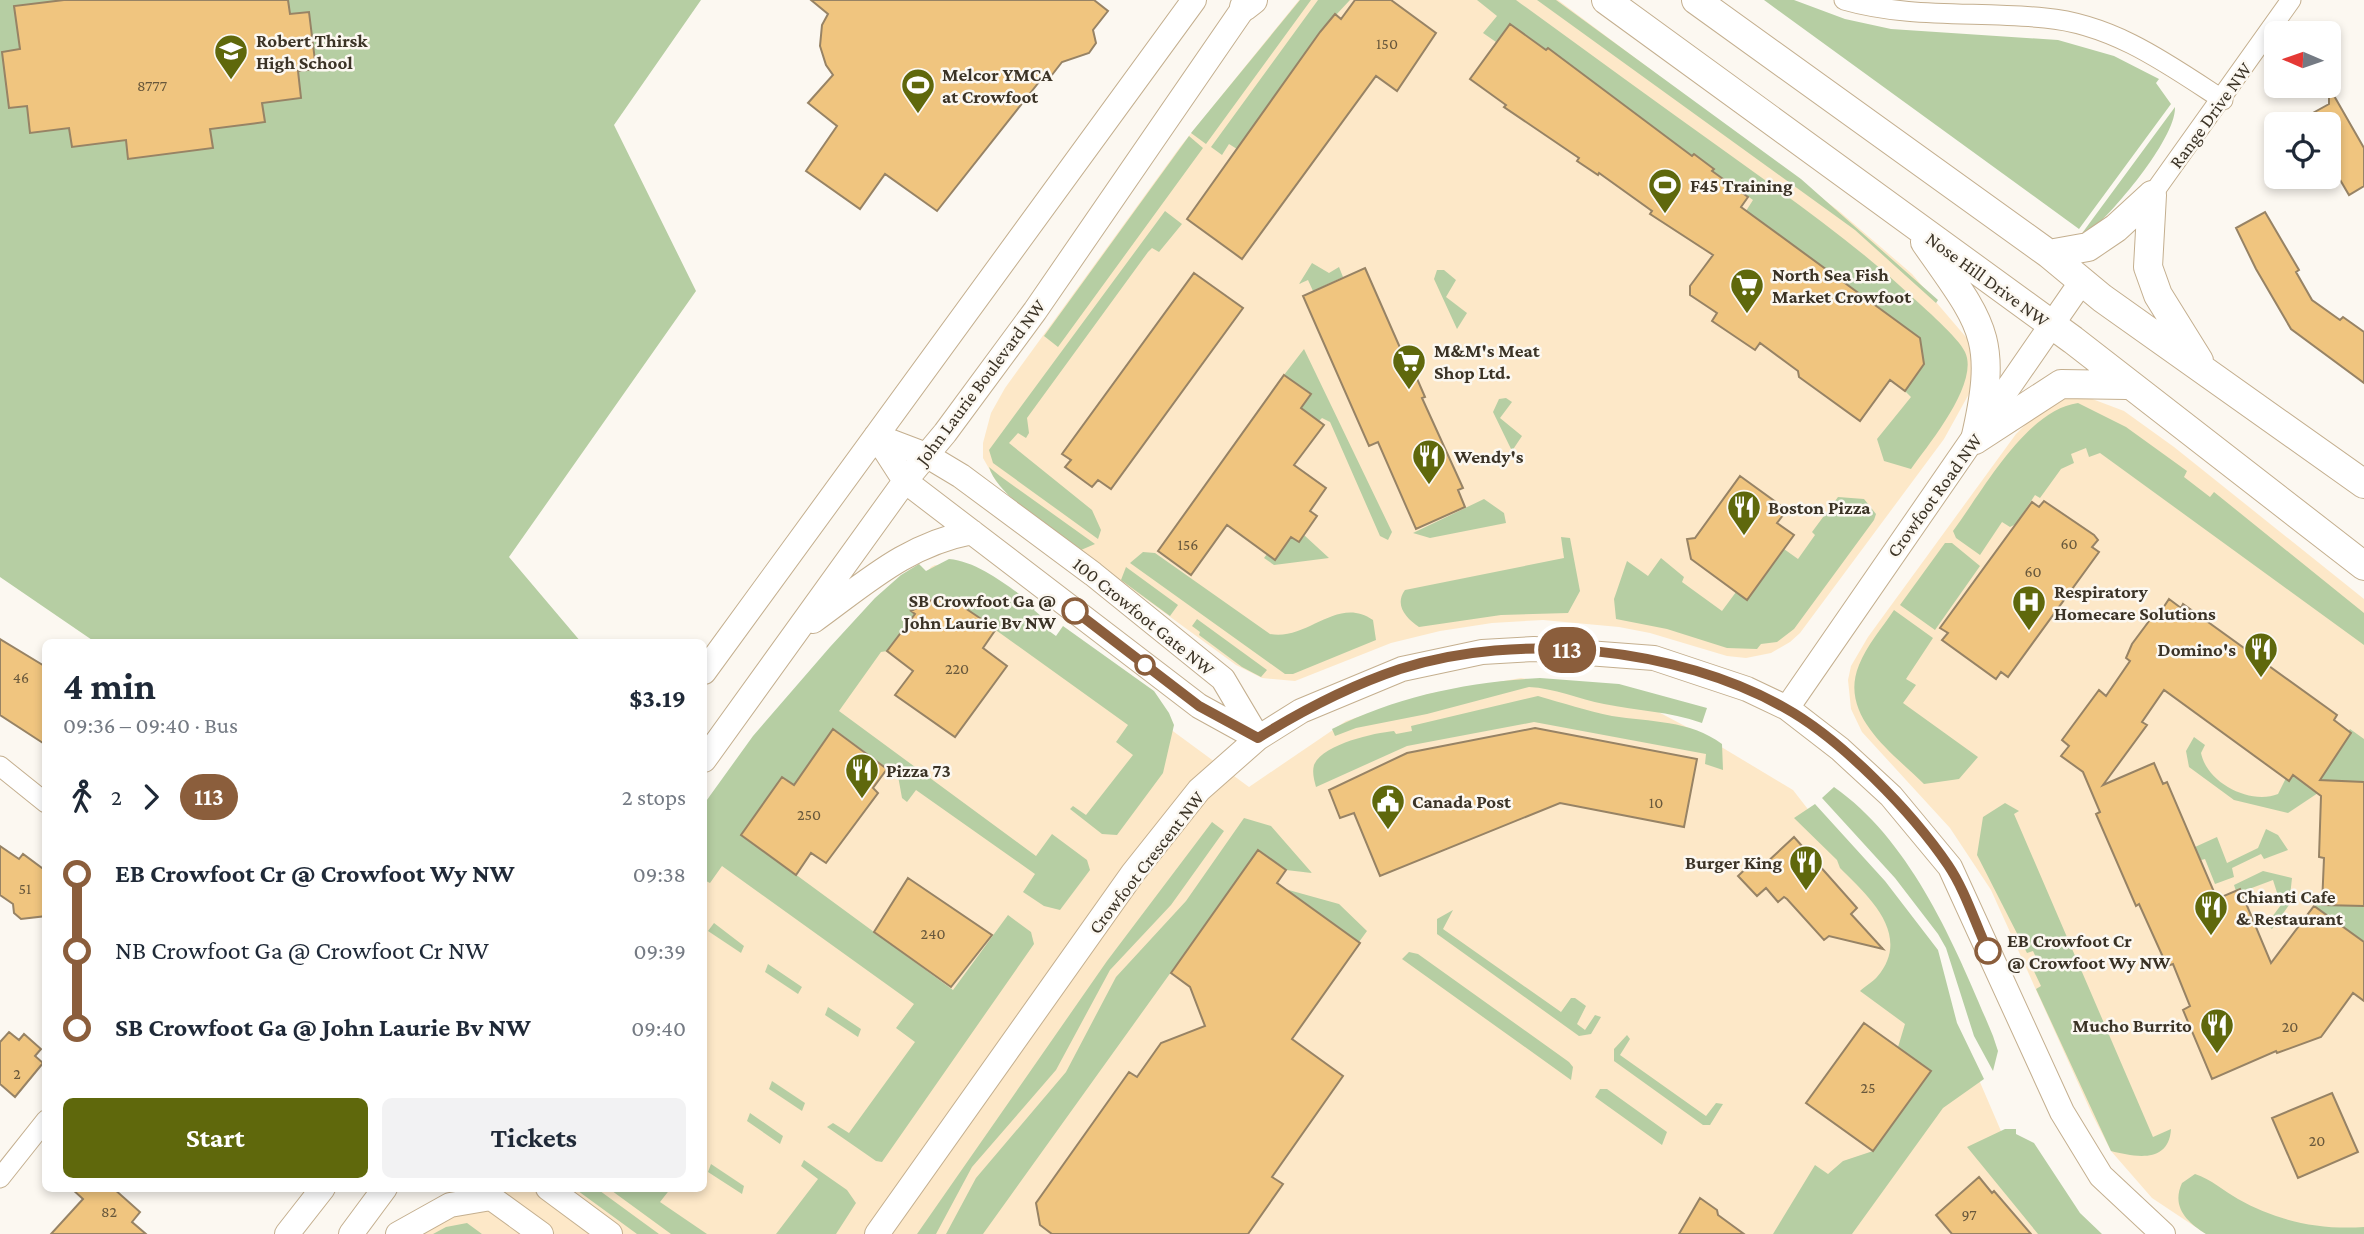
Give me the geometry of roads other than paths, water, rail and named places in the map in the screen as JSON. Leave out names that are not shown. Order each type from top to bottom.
[{"type":"main road","name":"Nose Hill Drive NW","points":[[1606,0],[2052,325],[2364,566]]},
{"type":"main road","points":[[1696,0],[2364,484]]},
{"type":"main road","points":[[2049,254],[2088,247],[2116,228],[2152,195]]},
{"type":"main road","points":[[2152,195],[2148,267],[2158,295],[2206,372]]},
{"type":"main road","points":[[1913,225],[1970,306],[1982,331],[1987,354],[1986,392],[1975,440]]},
{"type":"main road","points":[[1975,440],[2062,384],[2127,385]]},
{"type":"street","points":[[707,668],[1194,0]]},
{"type":"street","points":[[1844,0],[1914,14],[2047,18],[2083,25],[2128,41],[2223,100]]},
{"type":"street","name":"Range Drive NW","points":[[2152,195],[2223,100],[2291,0]]},
{"type":"street","name":"John Laurie Boulevard NW","points":[[707,756],[905,481],[1035,311],[1249,2]]},
{"type":"street","name":"Crowfoot Road NW","points":[[1787,708],[1809,672],[1975,440],[2081,281]]},
{"type":"street","name":"100 Crowfoot Gate NW","points":[[876,436],[926,455],[961,476],[1093,574],[1223,679],[1258,738]]},
{"type":"street","name":"100 Crowfoot Gate NW","points":[[876,436],[905,481],[1199,706],[1258,738]]},
{"type":"street","points":[[797,633],[905,555],[938,538],[972,532]]},
{"type":"street","name":"Crowfoot Crescent NW","points":[[877,1234],[1133,873],[1199,790],[1258,738],[1301,711],[1402,668],[1482,652],[1585,651],[1654,658],[1747,689],[1787,708],[1840,749],[1891,796],[1950,867],[2062,1112],[2101,1176],[2163,1234]]},
{"type":"street","points":[[0,766],[42,800]]},
{"type":"street","points":[[0,1178],[42,1125]]},
{"type":"street","points":[[287,1234],[320,1192]]},
{"type":"street","points":[[351,1234],[382,1192]]},
{"type":"street","points":[[553,1192],[610,1234]]},
{"type":"street","points":[[398,1234],[450,1205],[484,1193],[541,1234]]},
{"type":"place","name":"Robert Thirsk High School","points":[[231,81]]},
{"type":"place","name":"Melcor YMCA at Crowfoot","points":[[918,115]]},
{"type":"place","name":"F45 Training","points":[[1665,215]]},
{"type":"place","name":"North Sea Fish Market Crowfoot","points":[[1747,315]]},
{"type":"place","name":"M&M's Meat Shop Ltd.","points":[[1409,391]]},
{"type":"place","name":"Wendy's","points":[[1429,486]]},
{"type":"place","name":"Boston Pizza","points":[[1744,537]]},
{"type":"place","name":"SB Crowfoot Ga @ John Laurie Bv NW","points":[[1075,611]]},
{"type":"place","name":"Respiratory Homecare Solutions","points":[[2029,632]]},
{"type":"place","name":"Domino's","points":[[2261,679]]},
{"type":"place","name":"Pizza 73","points":[[862,800]]},
{"type":"place","name":"Canada Post","points":[[1388,831]]},
{"type":"place","name":"Burger King","points":[[1806,892]]},
{"type":"place","name":"Chianti Cafe & Restaurant","points":[[2211,937]]},
{"type":"place","name":"EB Crowfoot Cr @ Crowfoot Wy NW","points":[[1988,951]]},
{"type":"place","name":"Mucho Burrito","points":[[2217,1055]]}]
